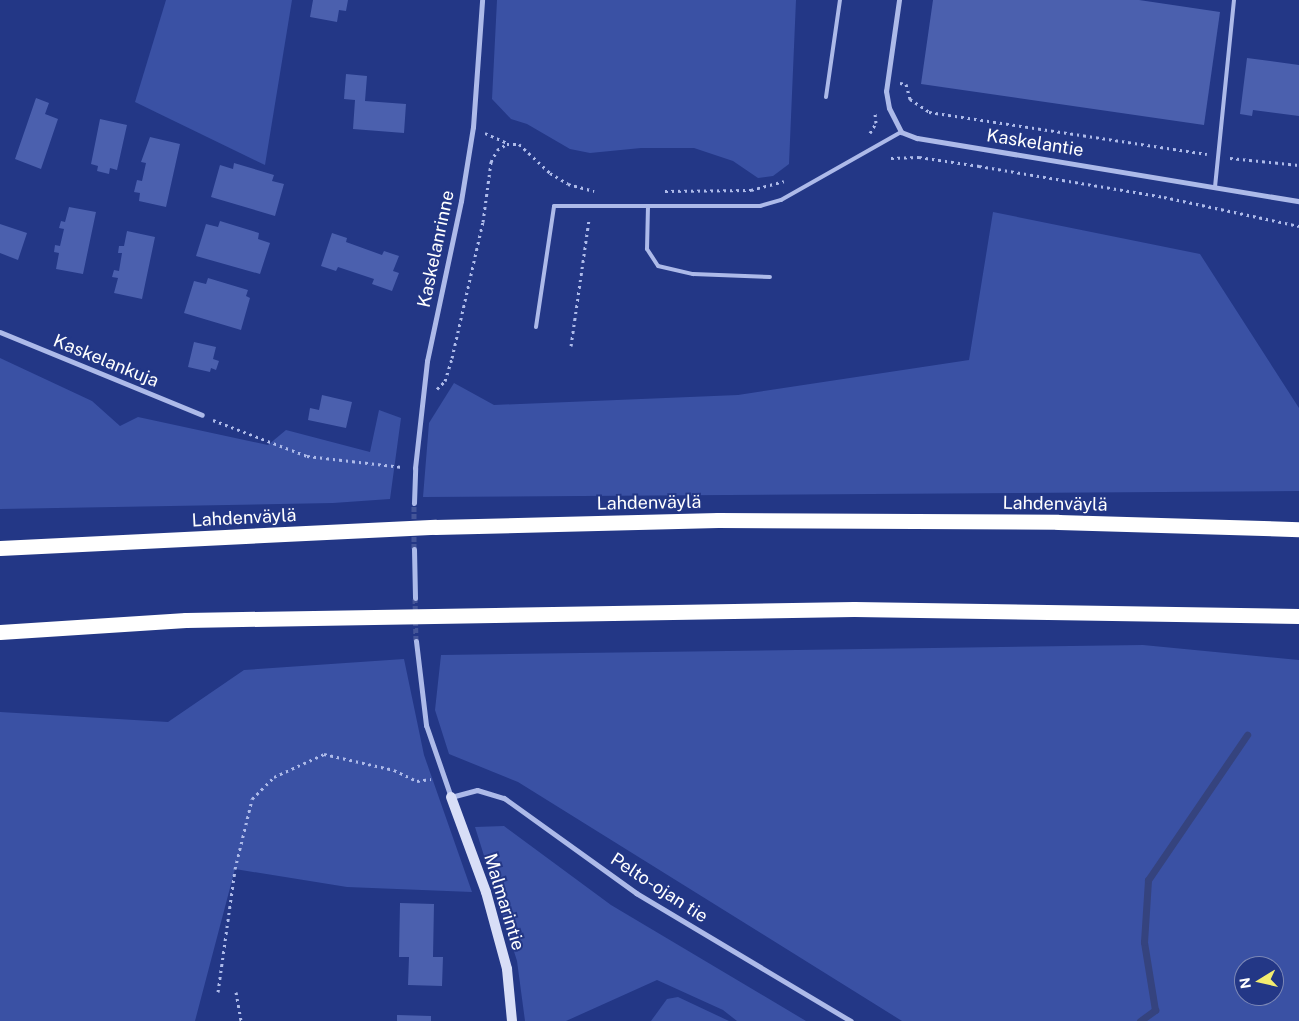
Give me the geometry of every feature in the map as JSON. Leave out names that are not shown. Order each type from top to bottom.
[{"type":"highway","name":"Lahdenväylä","points":[[0,548],[435,527],[718,520],[1058,522],[1299,529]]},
{"type":"highway","points":[[0,632],[186,620],[854,609],[1299,616]]},
{"type":"street","name":"Kaskelanrinne","points":[[414,503],[415,468],[427,361],[461,202],[473,128],[482,0]]},
{"type":"street","points":[[899,0],[886,91],[889,108],[901,132]]},
{"type":"street","name":"Kaskelantie","points":[[901,132],[917,138],[1299,201]]},
{"type":"street","name":"Kaskelankuja","points":[[0,332],[202,415]]},
{"type":"street","points":[[414,549],[415,598]]},
{"type":"street","points":[[416,641],[426,725],[451,796]]},
{"type":"street","name":"Pelto-ojan tie","points":[[451,796],[477,790],[504,798],[636,893],[851,1021]]},
{"type":"street","name":"Malmarintie","points":[[451,796],[486,892],[507,969],[512,1021]]},
{"type":"lane","points":[[826,97],[840,0]]},
{"type":"lane","points":[[1215,187],[1220,156],[1234,0]]},
{"type":"lane","points":[[536,327],[554,206],[760,206],[781,200],[901,132]]},
{"type":"lane","points":[[648,206],[646,249],[658,266],[693,274],[770,276]]},
{"type":"path","points":[[906,84],[910,100],[929,112],[1220,156],[1299,166]]},
{"type":"path","points":[[473,128],[507,144]]},
{"type":"path","points":[[891,158],[919,157],[979,166],[1164,198],[1299,226]]},
{"type":"path","points":[[571,346],[592,191]]},
{"type":"path","points":[[202,415],[254,438],[307,456],[415,468]]},
{"type":"path","points":[[218,992],[235,869],[252,799],[274,777],[324,754],[394,770],[417,781],[443,776]]},
{"type":"path","points":[[236,992],[241,1021]]},
{"type":"shaded area","points":[[166,0],[292,0],[265,165],[135,102]]},
{"type":"shaded area","points":[[497,0],[796,0],[789,164],[773,176],[758,178],[733,161],[694,148],[641,148],[590,153],[570,149],[527,124],[511,119],[492,99]]},
{"type":"shaded area","points":[[993,212],[1200,254],[1299,408],[1299,491],[423,497],[429,423],[454,383],[494,405],[738,395],[969,360]]},
{"type":"shaded area","points":[[0,358],[92,401],[120,426],[138,417],[268,445],[286,430],[370,452],[379,410],[401,418],[390,499],[333,503],[0,509]]},
{"type":"shaded area","points":[[1143,645],[1299,660],[1299,1021],[902,1021],[518,782],[449,754],[435,710],[441,655]]},
{"type":"shaded area","points":[[404,659],[424,755],[472,892],[347,887],[235,869],[195,1021],[0,1021],[0,712],[168,722],[244,670]]},
{"type":"shaded area","points":[[504,826],[611,905],[806,1021],[737,1021],[723,1010],[657,980],[566,1021],[525,1021],[517,961],[475,827]]},
{"type":"shaded area","points":[[678,997],[729,1021],[651,1021],[667,999]]},
{"type":"building","points":[[313,0],[348,0],[346,11],[339,10],[337,22],[310,17]]},
{"type":"building","points":[[933,0],[1139,0],[1220,12],[1204,125],[921,84]]},
{"type":"building","points":[[1247,58],[1299,65],[1299,116],[1253,110],[1252,116],[1240,114]]},
{"type":"building","points":[[346,74],[367,76],[365,101],[406,104],[404,133],[353,129],[355,100],[344,99]]},
{"type":"building","points":[[36,98],[49,103],[45,114],[58,119],[41,169],[15,159]]},
{"type":"building","points":[[100,119],[127,125],[117,170],[110,168],[109,174],[97,171],[98,166],[91,164]]},
{"type":"building","points":[[150,137],[180,144],[166,207],[139,201],[140,193],[134,192],[137,180],[142,181],[146,163],[141,162]]},
{"type":"building","points":[[234,163],[274,175],[272,181],[284,184],[275,216],[211,197],[220,165],[233,169]]},
{"type":"building","points":[[69,207],[96,212],[83,274],[56,269],[59,253],[54,252],[55,245],[60,246],[64,229],[59,228],[61,221],[65,222]]},
{"type":"building","points":[[220,221],[259,233],[258,239],[270,243],[260,274],[196,256],[206,224],[218,227]]},
{"type":"building","points":[[0,224],[27,233],[18,260],[0,253]]},
{"type":"building","points":[[127,231],[155,237],[142,299],[114,293],[118,278],[112,277],[114,270],[119,271],[122,253],[118,253],[119,246],[124,246]]},
{"type":"building","points":[[332,233],[347,238],[346,242],[382,255],[384,251],[399,256],[393,271],[399,273],[392,291],[372,284],[374,279],[338,267],[336,271],[321,266]]},
{"type":"building","points":[[208,278],[248,290],[246,296],[250,298],[241,330],[184,313],[194,281],[206,284]]},
{"type":"building","points":[[194,342],[216,347],[213,359],[219,361],[216,370],[211,368],[210,372],[188,367]]},
{"type":"building","points":[[322,395],[352,402],[346,428],[308,420],[310,408],[319,410]]},
{"type":"building","points":[[400,903],[434,904],[433,957],[443,957],[442,986],[408,985],[409,957],[399,957]]},
{"type":"building","points":[[397,1015],[431,1016],[431,1021],[397,1021]]},
{"type":"waterway","points":[[1140,1021],[1155,1010],[1144,942],[1148,880],[1247,735]]},
{"type":"tunnel","points":[[414,503],[414,549]]},
{"type":"tunnel","points":[[415,598],[416,641]]}]
